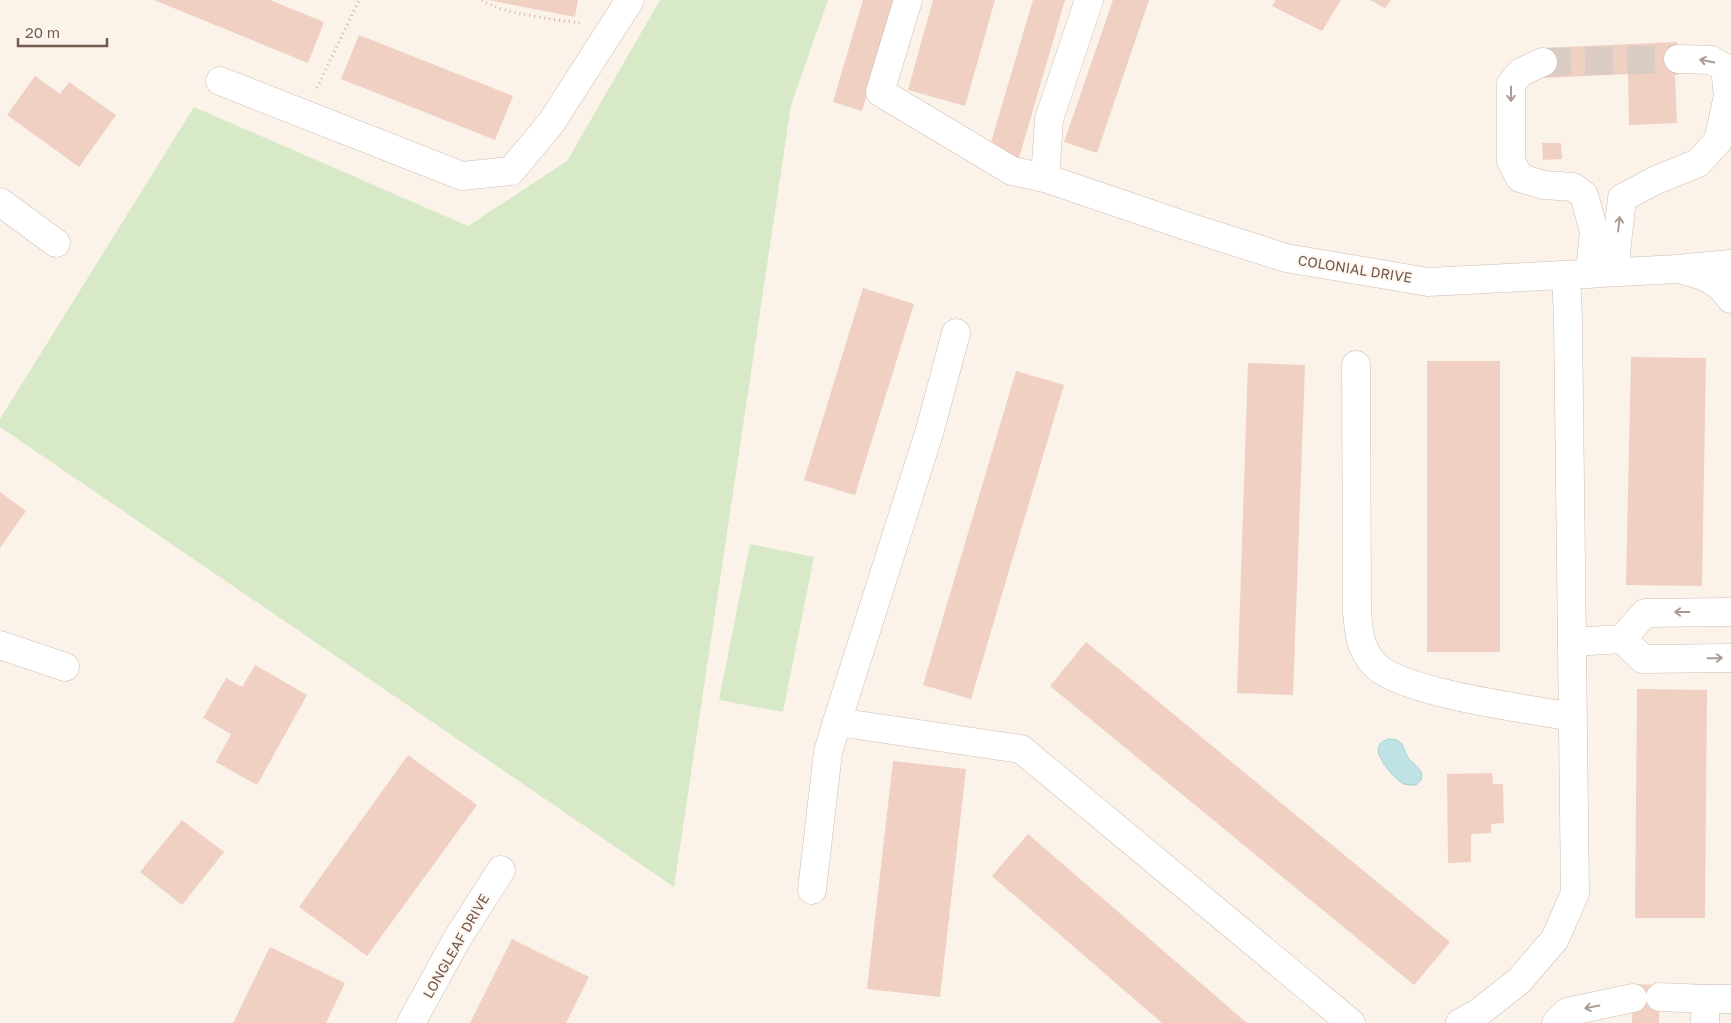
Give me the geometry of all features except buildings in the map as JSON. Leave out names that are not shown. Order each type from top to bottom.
[{"type":"street","points":[[220,81],[462,176],[511,171],[551,124],[630,0]]},
{"type":"street","name":"COLONIAL DRIVE","points":[[908,0],[880,92],[1012,171],[1045,178],[1286,258],[1428,282],[1678,269],[1731,264]]},
{"type":"street","points":[[1045,178],[1049,119],[1088,0]]},
{"type":"street","points":[[1460,1023],[1478,1013],[1519,981],[1555,939],[1575,893],[1568,319],[1590,274],[1622,198],[1654,181],[1698,164],[1718,141],[1728,96],[1725,68],[1711,60],[1678,59]]},
{"type":"street","points":[[1543,62],[1521,72],[1511,84],[1511,161],[1520,178],[1544,185],[1573,187],[1584,195],[1594,231],[1590,274]]},
{"type":"street","points":[[0,202],[56,243]]},
{"type":"street","name":"COLONIAL DRIVE","points":[[1678,269],[1707,277],[1724,290],[1731,299]]},
{"type":"street","points":[[812,890],[828,752],[930,430],[956,333]]},
{"type":"street","points":[[1356,365],[1357,611],[1361,645],[1375,666],[1399,680],[1440,693],[1572,717]]},
{"type":"street","points":[[1572,642],[1622,639],[1644,613],[1731,612]]},
{"type":"street","points":[[1622,639],[1643,659],[1731,658]]},
{"type":"street","points":[[0,645],[65,667]]},
{"type":"street","points":[[836,722],[1021,749],[1351,1023]]},
{"type":"street","name":"LONGLEAF DRIVE","points":[[412,1023],[456,939],[501,870]]},
{"type":"street","points":[[1556,1023],[1567,1012],[1633,998]]},
{"type":"street","points":[[1660,998],[1714,1007]]},
{"type":"path","points":[[305,114],[359,0]]},
{"type":"path","points":[[482,0],[503,10],[611,29]]},
{"type":"green space","points":[[660,0],[828,0],[791,105],[674,887],[0,427],[0,419],[194,107],[468,226],[567,161]]},
{"type":"green space","points":[[750,544],[814,557],[783,712],[719,700]]},
{"type":"water","points":[[1388,739],[1398,740],[1402,744],[1409,759],[1421,772],[1421,780],[1416,785],[1400,782],[1382,761],[1378,750],[1379,746]]},
{"type":"tunnel","points":[[1543,62],[1678,59]]}]
